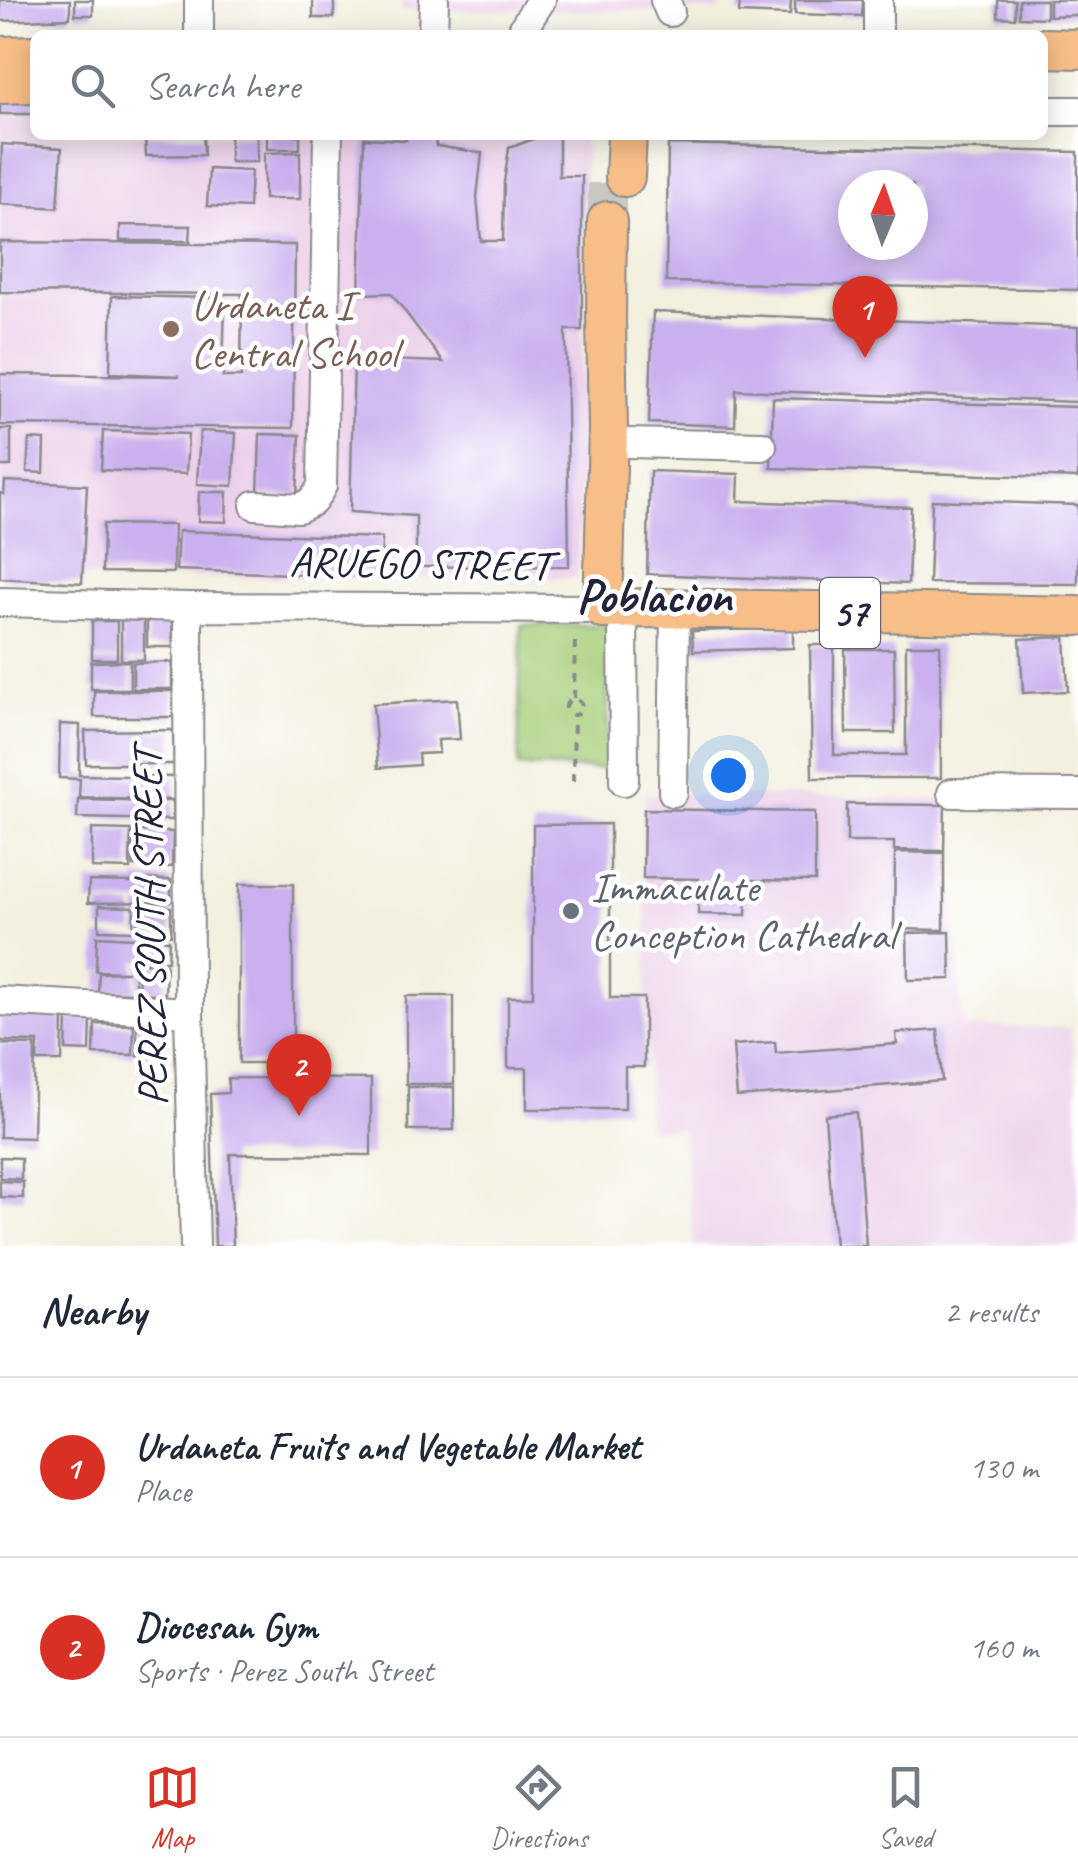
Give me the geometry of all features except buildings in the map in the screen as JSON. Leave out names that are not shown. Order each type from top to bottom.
[{"type":"main road","points":[[1048,48],[1078,50]]},
{"type":"main road","points":[[0,56],[30,55]]},
{"type":"main road","points":[[0,84],[30,84]]},
{"type":"main road","points":[[608,140],[616,177],[625,140]]},
{"type":"main road","points":[[615,221],[629,430],[606,614],[606,318],[615,221]]},
{"type":"main road","name":"ARUEGO STREET","points":[[606,614],[675,610],[1078,616]]},
{"type":"street","points":[[199,0],[199,30]]},
{"type":"street","points":[[433,30],[434,0]]},
{"type":"street","points":[[524,30],[541,0]]},
{"type":"street","points":[[878,0],[878,30]]},
{"type":"street","points":[[1048,111],[1078,111]]},
{"type":"street","points":[[255,505],[299,508],[313,501],[322,486],[328,140]]},
{"type":"street","points":[[628,443],[762,446]]},
{"type":"street","name":"ARUEGO STREET","points":[[0,602],[606,614]]},
{"type":"street","name":"PEREZ SOUTH STREET","points":[[188,607],[189,1012],[195,1246]]},
{"type":"street","points":[[673,792],[675,610]]},
{"type":"street","points":[[606,614],[624,781]]},
{"type":"street","points":[[952,793],[1078,794]]},
{"type":"street","points":[[0,1000],[189,1012]]},
{"type":"path","points":[[574,698],[582,705],[580,713],[574,715],[568,712],[566,704],[574,698],[606,614]]},
{"type":"path","points":[[573,782],[574,715]]},
{"type":"shaded area","points":[[402,0],[719,0],[720,11],[402,10]]},
{"type":"shaded area","name":"Urdaneta I Central School","points":[[30,116],[30,140],[585,140],[578,578],[0,577],[0,117]]},
{"type":"shaded area","points":[[645,794],[947,799],[962,1027],[1070,1028],[1078,1096],[1078,1246],[694,1246],[682,1128],[648,1130]]},
{"type":"green space","points":[[521,625],[609,625],[607,769],[518,767]]},
{"type":"tunnel","points":[[607,177],[607,221]]},
{"type":"place","name":"Urdaneta I Central School","points":[[171,329]]},
{"type":"place","name":"Urdaneta Fruits and Vegetable Market","points":[[865,358]]},
{"type":"place","name":"Immaculate Conception Cathedral","points":[[571,911]]},
{"type":"place","name":"Diocesan Gym","points":[[299,1116]]},
{"type":"district","name":"Poblacion","points":[[654,596]]}]
